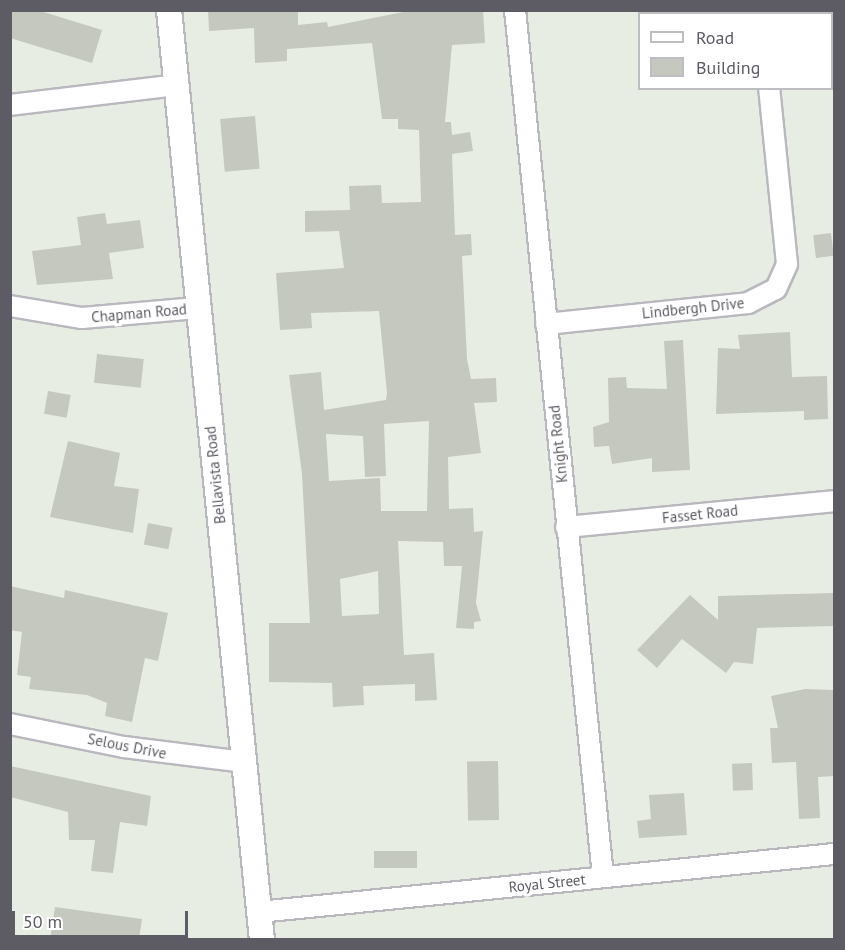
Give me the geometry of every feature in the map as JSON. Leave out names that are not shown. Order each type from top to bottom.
[{"type":"street","name":"Bellavista Road","points":[[169,10],[197,308],[262,939]]},
{"type":"street","name":"Knight Road","points":[[515,10],[603,877]]},
{"type":"street","points":[[10,105],[177,85]]},
{"type":"street","name":"Lindbergh Drive","points":[[546,324],[748,303],[776,289],[787,264],[769,90]]},
{"type":"street","name":"Chapman Road","points":[[10,306],[82,318],[197,308]]},
{"type":"street","name":"Fasset Road","points":[[566,527],[834,501]]},
{"type":"street","name":"Selous Drive","points":[[10,724],[124,747],[245,762]]},
{"type":"street","name":"Royal Street","points":[[259,912],[834,854]]},
{"type":"building","points":[[10,10],[37,10],[102,30],[92,63],[10,38]]},
{"type":"building","points":[[208,10],[298,10],[298,25],[327,22],[328,27],[413,10],[483,10],[485,43],[452,45],[445,122],[451,122],[452,135],[470,132],[473,151],[452,154],[455,235],[471,234],[472,255],[462,256],[467,359],[471,379],[496,378],[497,402],[474,403],[481,453],[448,457],[449,509],[473,508],[474,532],[483,531],[476,603],[481,621],[474,622],[474,629],[456,628],[462,566],[444,566],[443,542],[398,541],[404,655],[434,653],[437,700],[415,701],[415,684],[363,686],[364,705],[333,707],[332,683],[269,682],[269,623],[310,623],[302,474],[289,375],[321,372],[324,410],[386,400],[387,393],[379,311],[311,313],[312,328],[280,330],[276,273],[344,268],[339,231],[305,232],[305,211],[350,210],[349,186],[381,185],[382,203],[421,202],[419,130],[398,129],[398,119],[382,119],[372,43],[287,49],[287,61],[255,63],[254,28],[209,31]],"holes":[[[429,421],[427,511],[381,511],[380,478],[329,481],[326,434],[363,436],[365,477],[386,476],[384,424]],[[378,571],[379,614],[342,616],[340,579]]]},
{"type":"building","points":[[255,116],[260,169],[225,172],[220,119]]},
{"type":"building","points":[[105,213],[107,224],[140,220],[144,248],[109,253],[113,279],[37,285],[32,251],[81,245],[77,217]]},
{"type":"building","points":[[831,233],[834,256],[816,258],[813,235]]},
{"type":"building","points":[[790,332],[792,377],[827,376],[828,419],[804,420],[804,411],[716,414],[718,348],[740,349],[738,335]]},
{"type":"building","points":[[683,340],[690,470],[652,472],[652,458],[612,464],[609,446],[594,447],[593,427],[609,422],[608,378],[626,377],[627,388],[667,389],[664,341]]},
{"type":"building","points":[[97,354],[144,359],[141,388],[94,383]]},
{"type":"building","points":[[48,391],[71,395],[67,418],[44,414]]},
{"type":"building","points":[[68,441],[120,453],[114,486],[139,489],[133,533],[50,517]]},
{"type":"building","points":[[148,523],[173,528],[168,549],[144,545]]},
{"type":"building","points":[[10,586],[64,598],[65,590],[168,613],[158,661],[145,658],[132,722],[105,716],[107,703],[87,695],[29,689],[31,677],[17,675],[22,632],[10,630]]},
{"type":"building","points":[[834,593],[834,626],[757,628],[753,664],[734,662],[726,673],[682,639],[657,668],[637,650],[690,595],[718,620],[718,596]]},
{"type":"building","points":[[805,689],[834,690],[834,776],[818,777],[820,818],[799,819],[796,762],[772,763],[770,728],[778,728],[771,696]]},
{"type":"building","points":[[498,761],[499,820],[468,821],[467,762]]},
{"type":"building","points":[[752,763],[753,790],[733,791],[732,764]]},
{"type":"building","points":[[10,766],[151,796],[147,826],[120,822],[113,873],[91,871],[95,840],[69,840],[68,812],[10,797]]},
{"type":"building","points":[[684,793],[687,835],[639,838],[637,821],[651,819],[649,795]]},
{"type":"building","points":[[374,851],[417,851],[417,868],[374,868]]},
{"type":"building","points":[[55,907],[142,919],[139,939],[50,939]]}]
